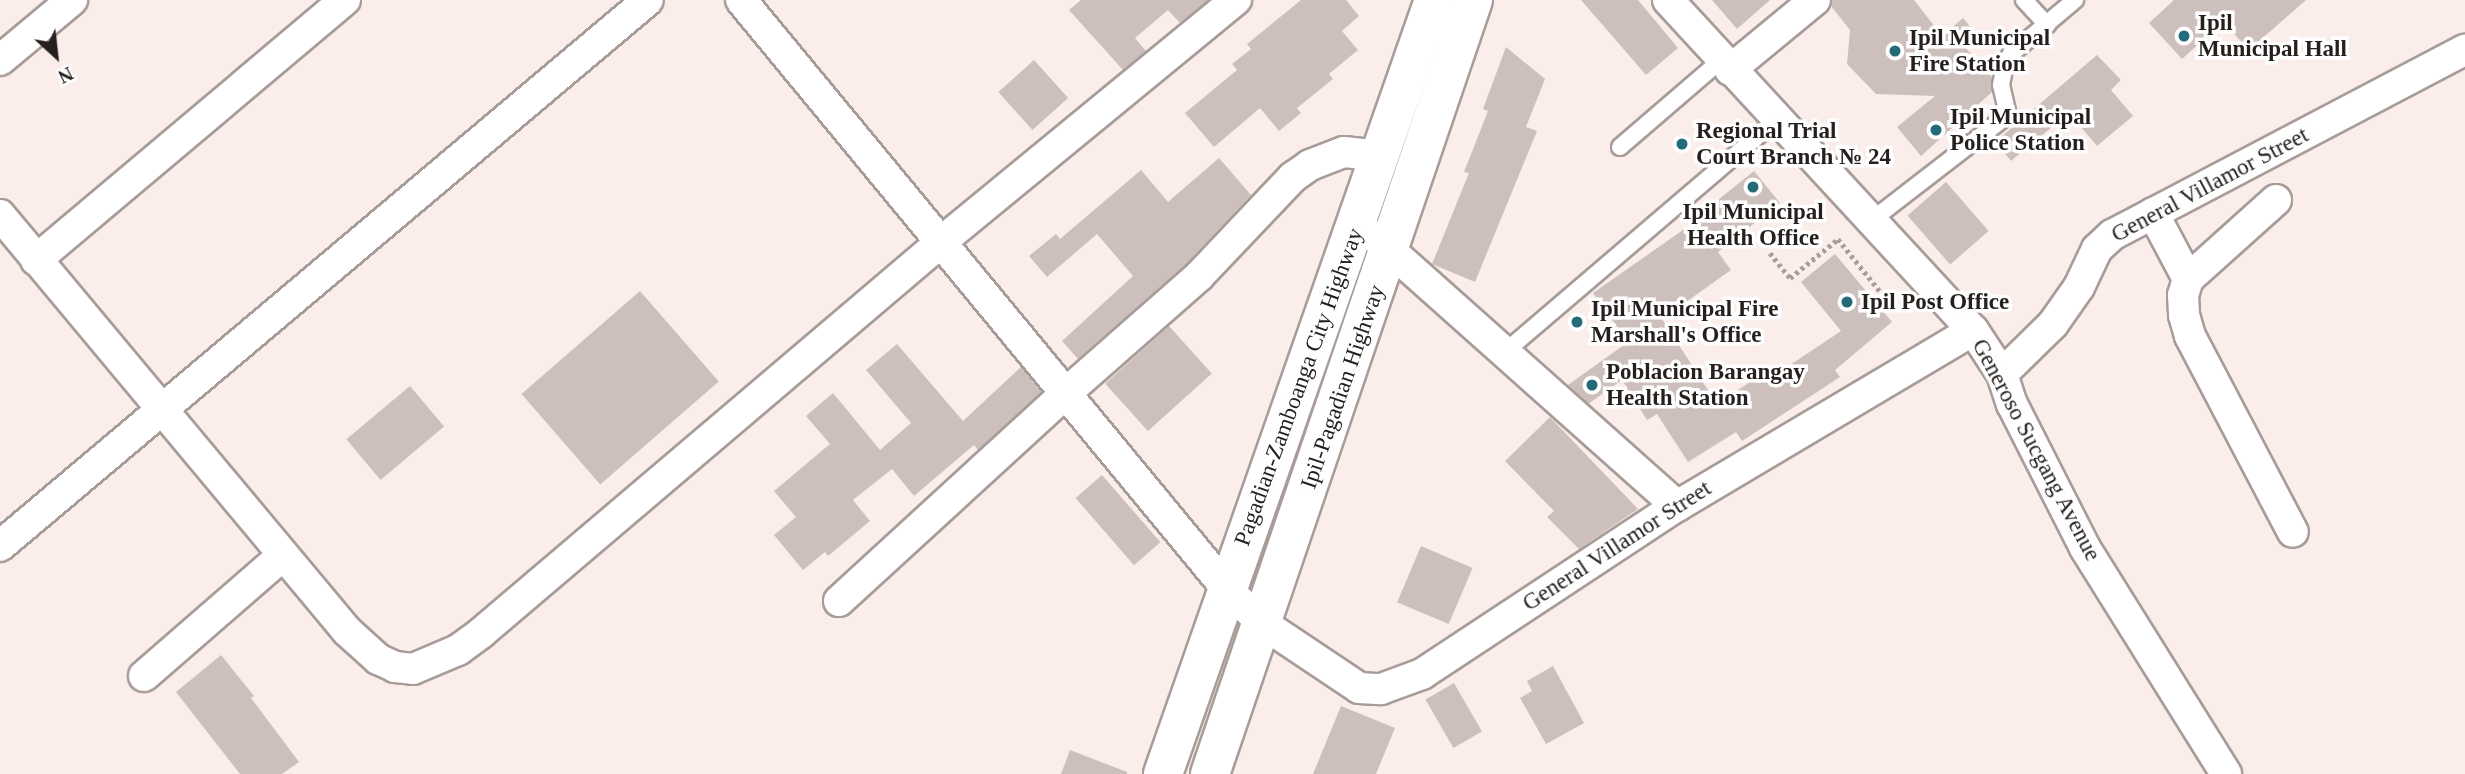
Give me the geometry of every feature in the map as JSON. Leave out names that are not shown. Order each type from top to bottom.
[{"type":"main road","name":"Pagadian-Zamboanga City Highway","points":[[1163,774],[1434,0]]},
{"type":"main road","name":"Ipil-Pagadian Highway","points":[[1210,774],[1473,0]]},
{"type":"street","points":[[0,60],[72,0]]},
{"type":"street","points":[[36,260],[345,0]]},
{"type":"street","points":[[0,546],[648,0]]},
{"type":"street","name":"General Villamor Street","points":[[741,0],[1227,589],[1262,623],[1359,688],[1381,690],[1403,683],[1676,506],[1973,330]]},
{"type":"street","points":[[0,215],[282,556],[362,648],[395,667],[413,669],[435,662],[481,633],[941,242],[1236,0]]},
{"type":"street","name":"Generoso Sucgang Avenue","points":[[1668,0],[1725,65],[1973,330],[2002,374],[2012,404],[2085,548],[2226,774]]},
{"type":"street","points":[[1725,65],[1815,0]]},
{"type":"street","name":"General Villamor Street","points":[[2002,374],[2037,342],[2067,306],[2097,249],[2112,235],[2465,50]]},
{"type":"street","points":[[839,601],[1066,392],[1199,276],[1293,177],[1310,165],[1344,152],[1381,156]]},
{"type":"street","points":[[2276,200],[2188,279],[2183,305],[2190,336],[2293,532]]},
{"type":"street","points":[[2153,213],[2188,279]]},
{"type":"street","points":[[1358,222],[1506,351],[1676,506]]},
{"type":"street","points":[[144,676],[282,556]]},
{"type":"lane","points":[[2024,0],[2047,25]]},
{"type":"lane","points":[[1872,220],[2008,115],[2001,85],[2005,64],[2011,54],[2075,0]]},
{"type":"lane","points":[[1620,147],[1725,65]]},
{"type":"lane","points":[[1506,351],[1776,120]]},
{"type":"path","points":[[1770,253],[1790,278],[1839,239],[1883,295]]},
{"type":"building","points":[[1081,0],[1208,0],[1180,23],[1168,10],[1135,38],[1146,51],[1123,70],[1069,10]]},
{"type":"building","points":[[1301,0],[1346,0],[1359,16],[1342,31],[1358,50],[1329,74],[1333,79],[1297,108],[1301,113],[1279,131],[1260,108],[1214,147],[1185,113],[1237,70],[1232,64],[1251,49],[1247,44]]},
{"type":"building","points":[[1581,0],[1638,0],[1678,48],[1646,75]]},
{"type":"building","points":[[1712,0],[1770,0],[1737,29]]},
{"type":"building","points":[[1832,0],[1914,0],[1942,36],[1963,18],[1977,35],[1964,46],[1992,77],[1992,92],[1921,156],[1897,127],[1935,96],[1876,94],[1847,64],[1850,30],[1831,6]]},
{"type":"building","name":"Ipil Municipal Hall","points":[[2174,0],[2306,0],[2249,50],[2223,22],[2182,59],[2149,23]]},
{"type":"building","points":[[1506,47],[1545,79],[1526,127],[1537,131],[1475,282],[1432,264],[1469,173],[1464,172],[1488,111],[1483,109]]},
{"type":"building","points":[[2097,55],[2121,80],[2111,90],[2133,116],[2097,146],[2069,113],[2011,161],[1995,142]]},
{"type":"building","points":[[1034,60],[1068,98],[1032,130],[998,92]]},
{"type":"building","points":[[1219,158],[1251,195],[1187,263],[1078,359],[1062,341],[1133,276],[1097,234],[1047,277],[1029,256],[1056,234],[1060,239],[1141,170],[1168,202]]},
{"type":"building","points":[[1754,171],[1780,203],[1718,252],[1731,270],[1662,319],[1717,404],[1768,370],[1772,377],[1841,331],[1801,282],[1835,254],[1892,322],[1835,370],[1840,377],[1742,441],[1736,432],[1688,462],[1657,414],[1647,420],[1622,380],[1588,404],[1568,385],[1628,342],[1593,293],[1700,218],[1698,216]]},
{"type":"building","points":[[1946,182],[1989,231],[1950,265],[1908,215]]},
{"type":"building","points":[[640,291],[719,382],[600,485],[522,394]]},
{"type":"building","points":[[1169,326],[1212,374],[1148,431],[1105,384]]},
{"type":"building","points":[[897,344],[963,421],[1021,367],[1041,392],[978,450],[974,445],[914,496],[892,469],[853,500],[870,521],[828,556],[825,552],[803,570],[774,535],[796,517],[774,491],[830,444],[806,416],[833,393],[880,450],[911,423],[866,370]]},
{"type":"building","points":[[410,386],[444,427],[380,480],[346,439]]},
{"type":"building","points":[[1550,417],[1638,509],[1579,549],[1547,517],[1554,511],[1505,461]]},
{"type":"building","points":[[1102,475],[1160,542],[1134,565],[1076,498]]},
{"type":"building","points":[[1421,546],[1473,568],[1449,624],[1397,602]]},
{"type":"building","points":[[221,655],[254,696],[251,698],[299,762],[282,774],[240,774],[176,692]]},
{"type":"building","points":[[1553,666],[1584,723],[1546,744],[1520,698],[1532,691],[1527,681]]},
{"type":"building","points":[[1454,683],[1482,731],[1453,748],[1425,700]]},
{"type":"building","points":[[1341,706],[1395,728],[1376,774],[1313,774]]},
{"type":"building","points":[[1070,750],[1127,772],[1127,774],[1061,774]]},
{"type":"place","name":"Ipil Municipal Hall","points":[[2184,36]]},
{"type":"place","name":"Ipil Municipal Fire Station","points":[[1895,51]]},
{"type":"place","name":"Ipil Municipal Police Station","points":[[1936,130]]},
{"type":"place","name":"Regional Trial Court Branch № 24","points":[[1682,144]]},
{"type":"place","name":"Ipil Municipal Health Office","points":[[1753,187]]},
{"type":"place","name":"Ipil Post Office","points":[[1847,302]]},
{"type":"place","name":"Ipil Municipal Fire Marshall's Office","points":[[1577,322]]},
{"type":"place","name":"Poblacion Barangay Health Station","points":[[1592,385]]}]
